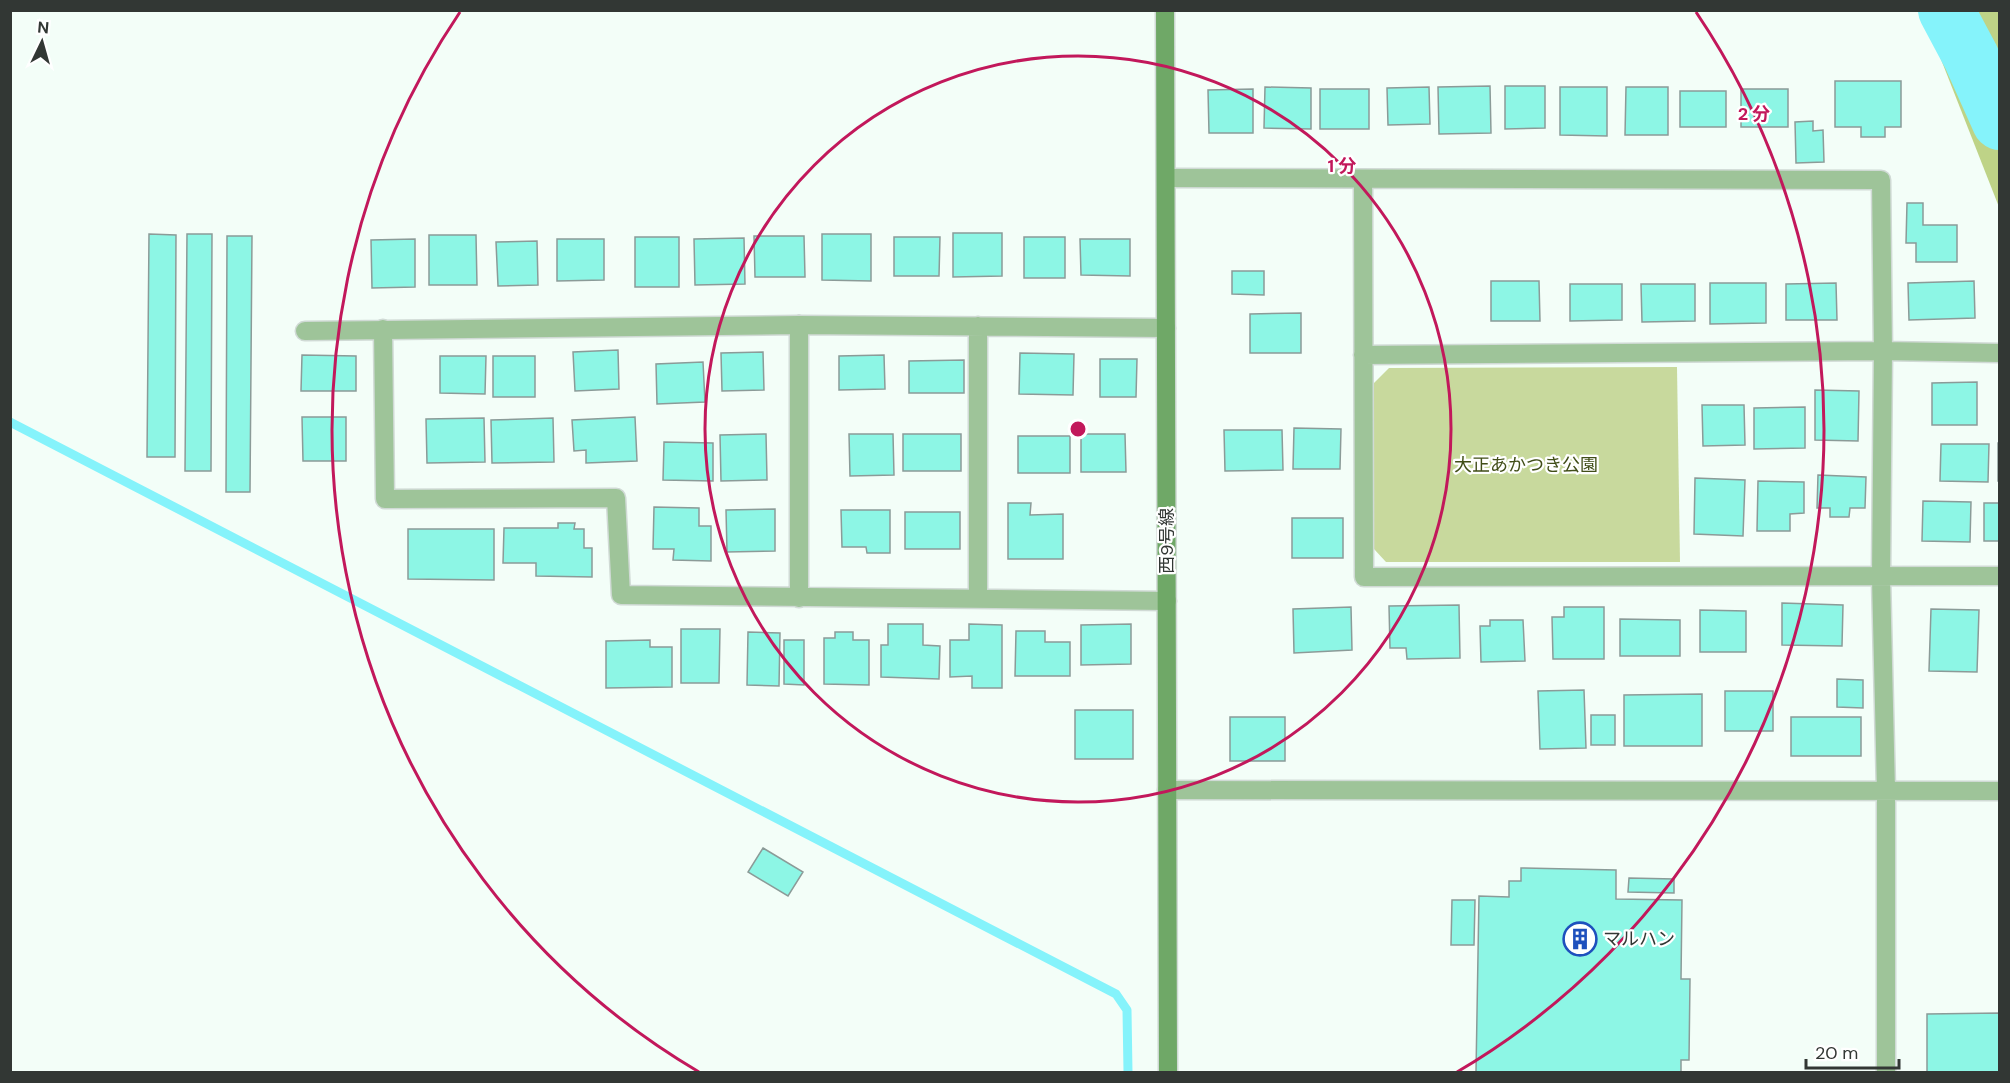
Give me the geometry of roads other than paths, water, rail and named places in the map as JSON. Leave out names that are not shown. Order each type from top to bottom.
[{"type":"street","name":"西9号線","points":[[1165,10],[1168,1072]]},
{"type":"street","points":[[1166,178],[1881,180],[1883,351],[1881,578],[1886,791],[1886,1072]]},
{"type":"street","points":[[1364,178],[1364,577],[1881,578],[2000,576]]},
{"type":"street","points":[[305,331],[799,324],[1166,328]]},
{"type":"street","points":[[799,324],[800,598]]},
{"type":"street","points":[[978,326],[978,598]]},
{"type":"street","points":[[383,329],[385,499],[616,498],[621,595],[1167,601]]},
{"type":"street","points":[[1363,355],[1883,351],[2000,353]]},
{"type":"street","points":[[1167,790],[2000,791]]},
{"type":"waterway","points":[[1946,10],[1971,57],[2000,122]]},
{"type":"waterway","points":[[10,422],[1116,994],[1127,1010],[1128,1072]]},
{"type":"place","name":"マルハン","points":[[1580,939]]},
{"type":"park label","name":"大正あかつき公園","points":[[1526,465]]}]
